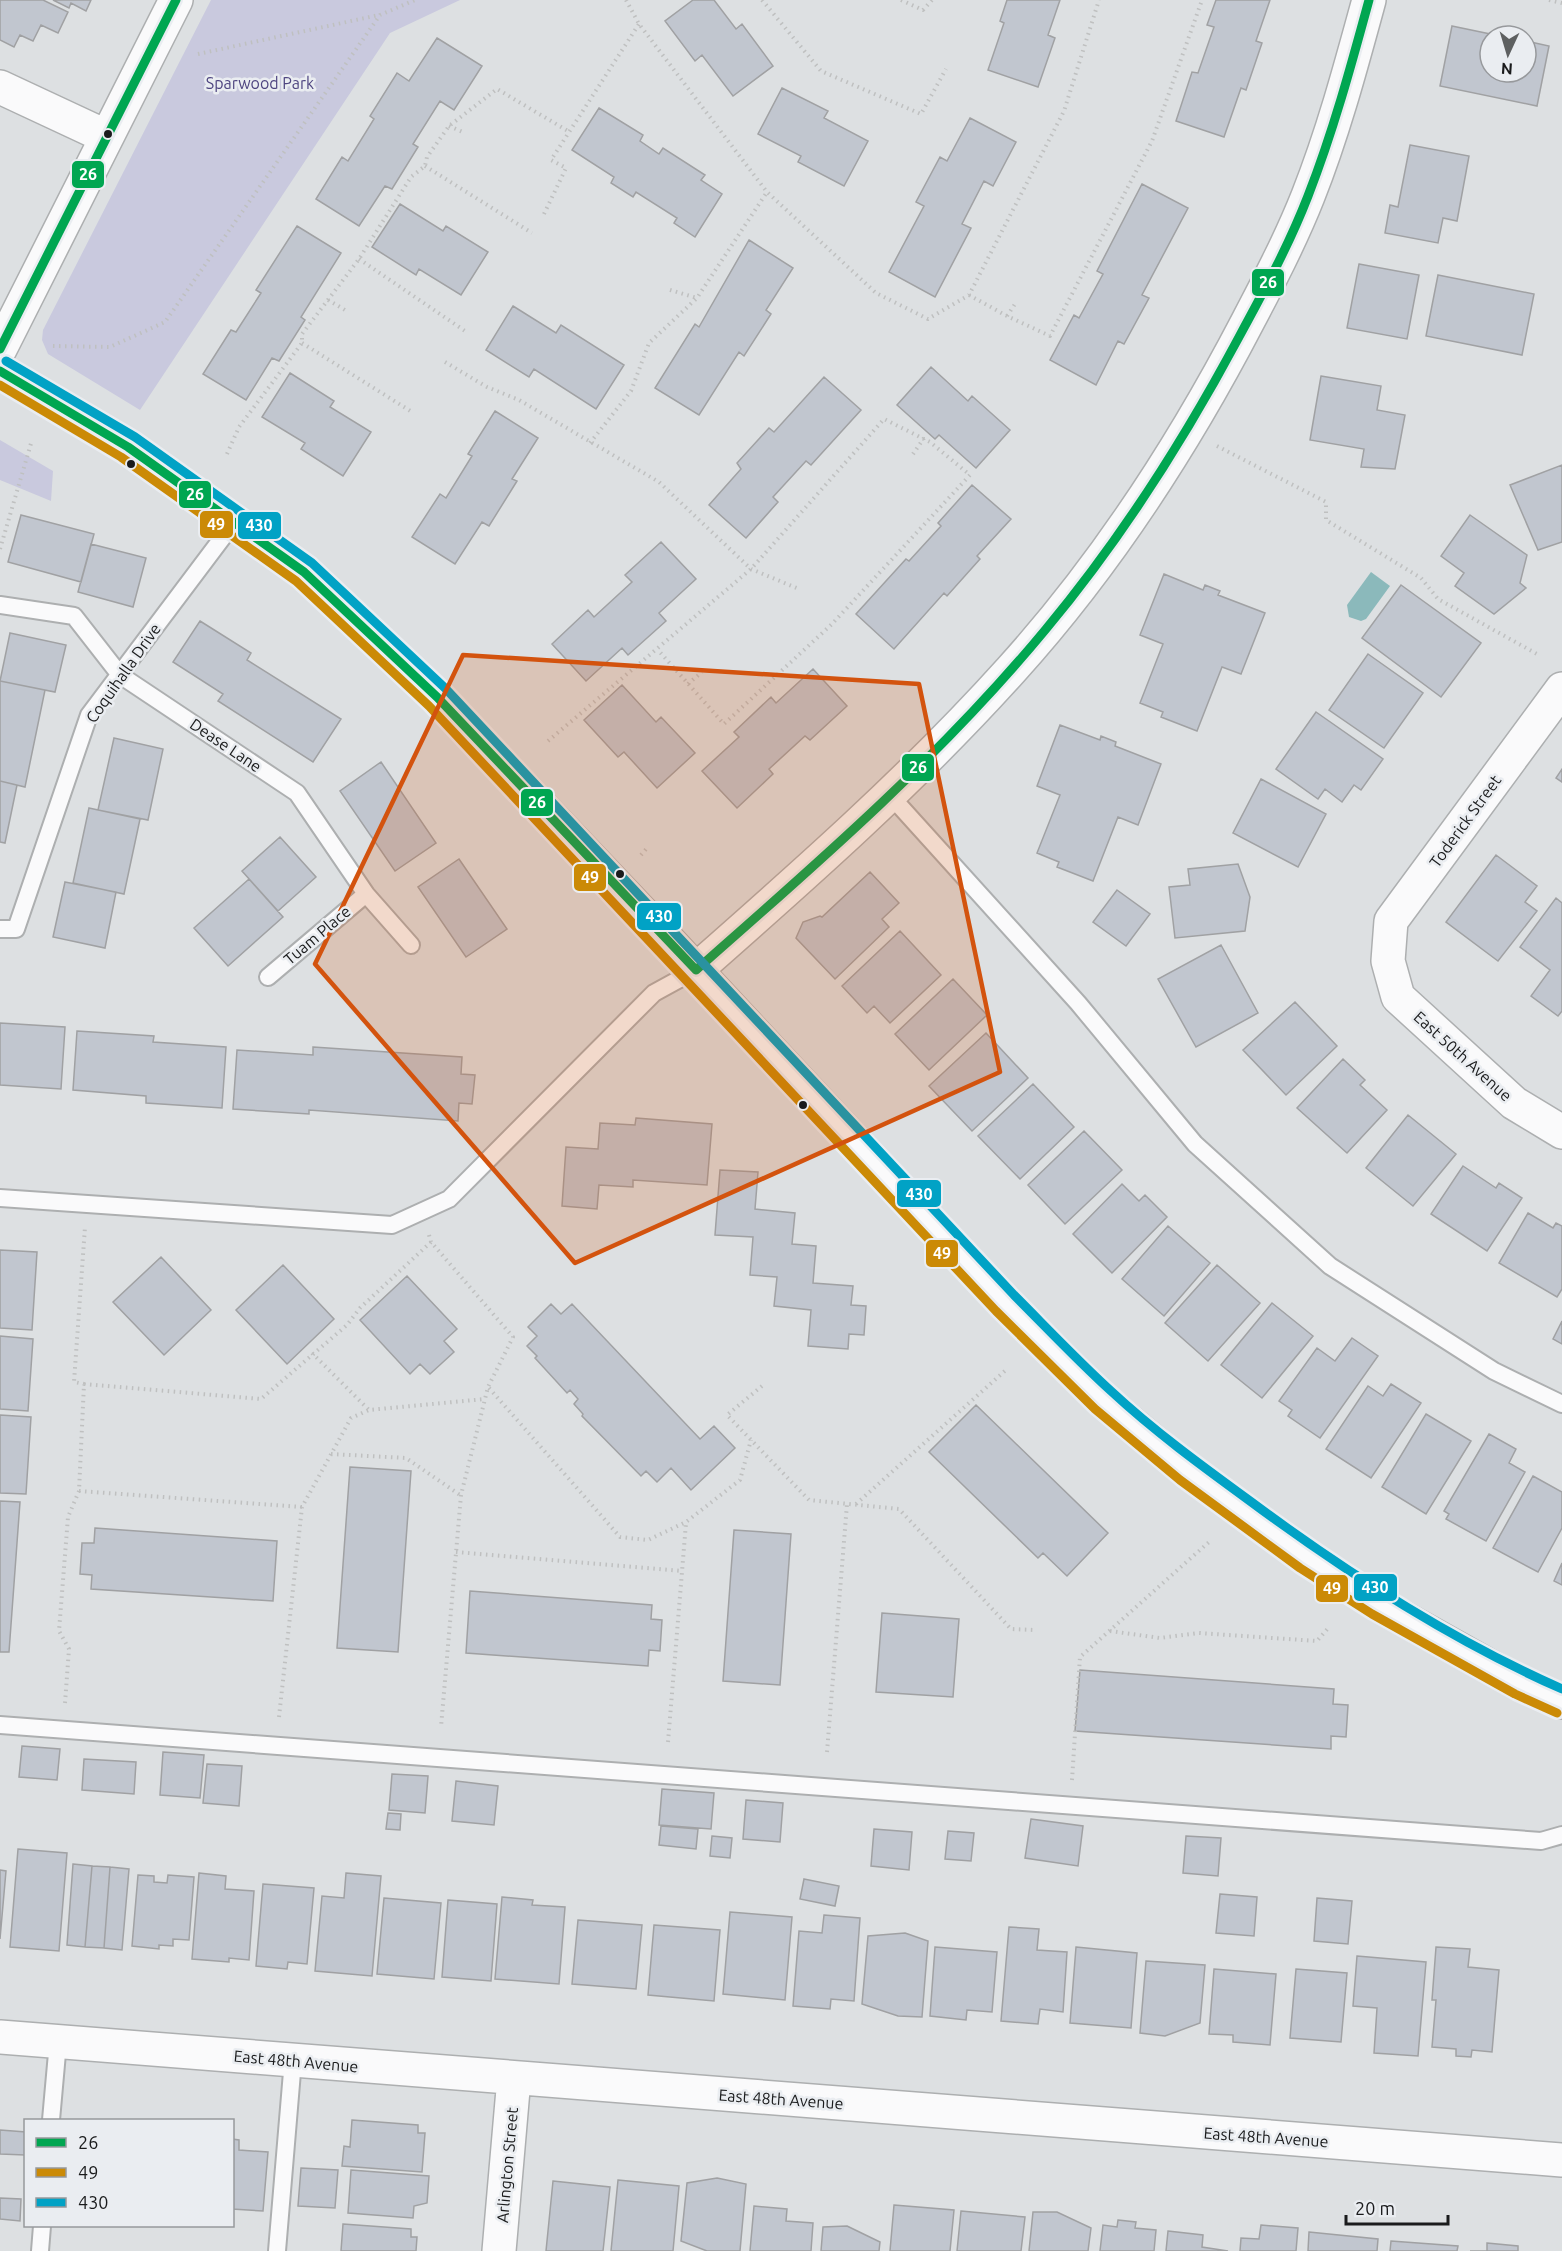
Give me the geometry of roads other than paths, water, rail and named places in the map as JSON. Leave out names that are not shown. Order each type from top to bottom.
[{"type":"street","points":[[0,349],[105,136],[176,0]]},
{"type":"street","points":[[696,970],[889,794],[1012,669],[1079,589],[1149,490],[1215,385],[1308,197],[1351,67],[1369,0]]},
{"type":"street","points":[[0,87],[105,136]]},
{"type":"street","points":[[0,371],[128,447],[304,572],[437,697],[696,970],[1005,1303],[1103,1400],[1187,1470],[1316,1564],[1378,1604],[1521,1684],[1562,1702]]},
{"type":"street","name":"Toderick Street","points":[[1388,961],[1391,921],[1562,689]]},
{"type":"street","name":"East 50th Avenue","points":[[1388,961],[1398,997],[1514,1103],[1562,1132]]},
{"type":"street","name":"East 48th Avenue","points":[[0,2037],[1562,2160]]},
{"type":"street","name":"Arlington Street","points":[[499,2251],[514,2078]]},
{"type":"lane","name":"Coquihalla Drive","points":[[0,928],[16,929],[89,715],[235,521]]},
{"type":"lane","name":"Dease Lane","points":[[0,605],[74,616],[120,675],[297,793],[366,894],[411,945]]},
{"type":"lane","points":[[889,794],[1078,1003],[1195,1144],[1330,1266],[1494,1371],[1562,1404]]},
{"type":"lane","name":"Tuam Place","points":[[268,977],[366,894]]},
{"type":"lane","points":[[0,1198],[392,1225],[449,1198],[654,993],[696,970]]},
{"type":"lane","points":[[0,1725],[1541,1841],[1562,1836]]},
{"type":"lane","points":[[51,2119],[58,2042]]},
{"type":"lane","points":[[277,2251],[293,2060]]},
{"type":"lane","points":[[40,2251],[42,2227]]},
{"type":"park label","name":"Sparwood Park","points":[[260,83]]}]
